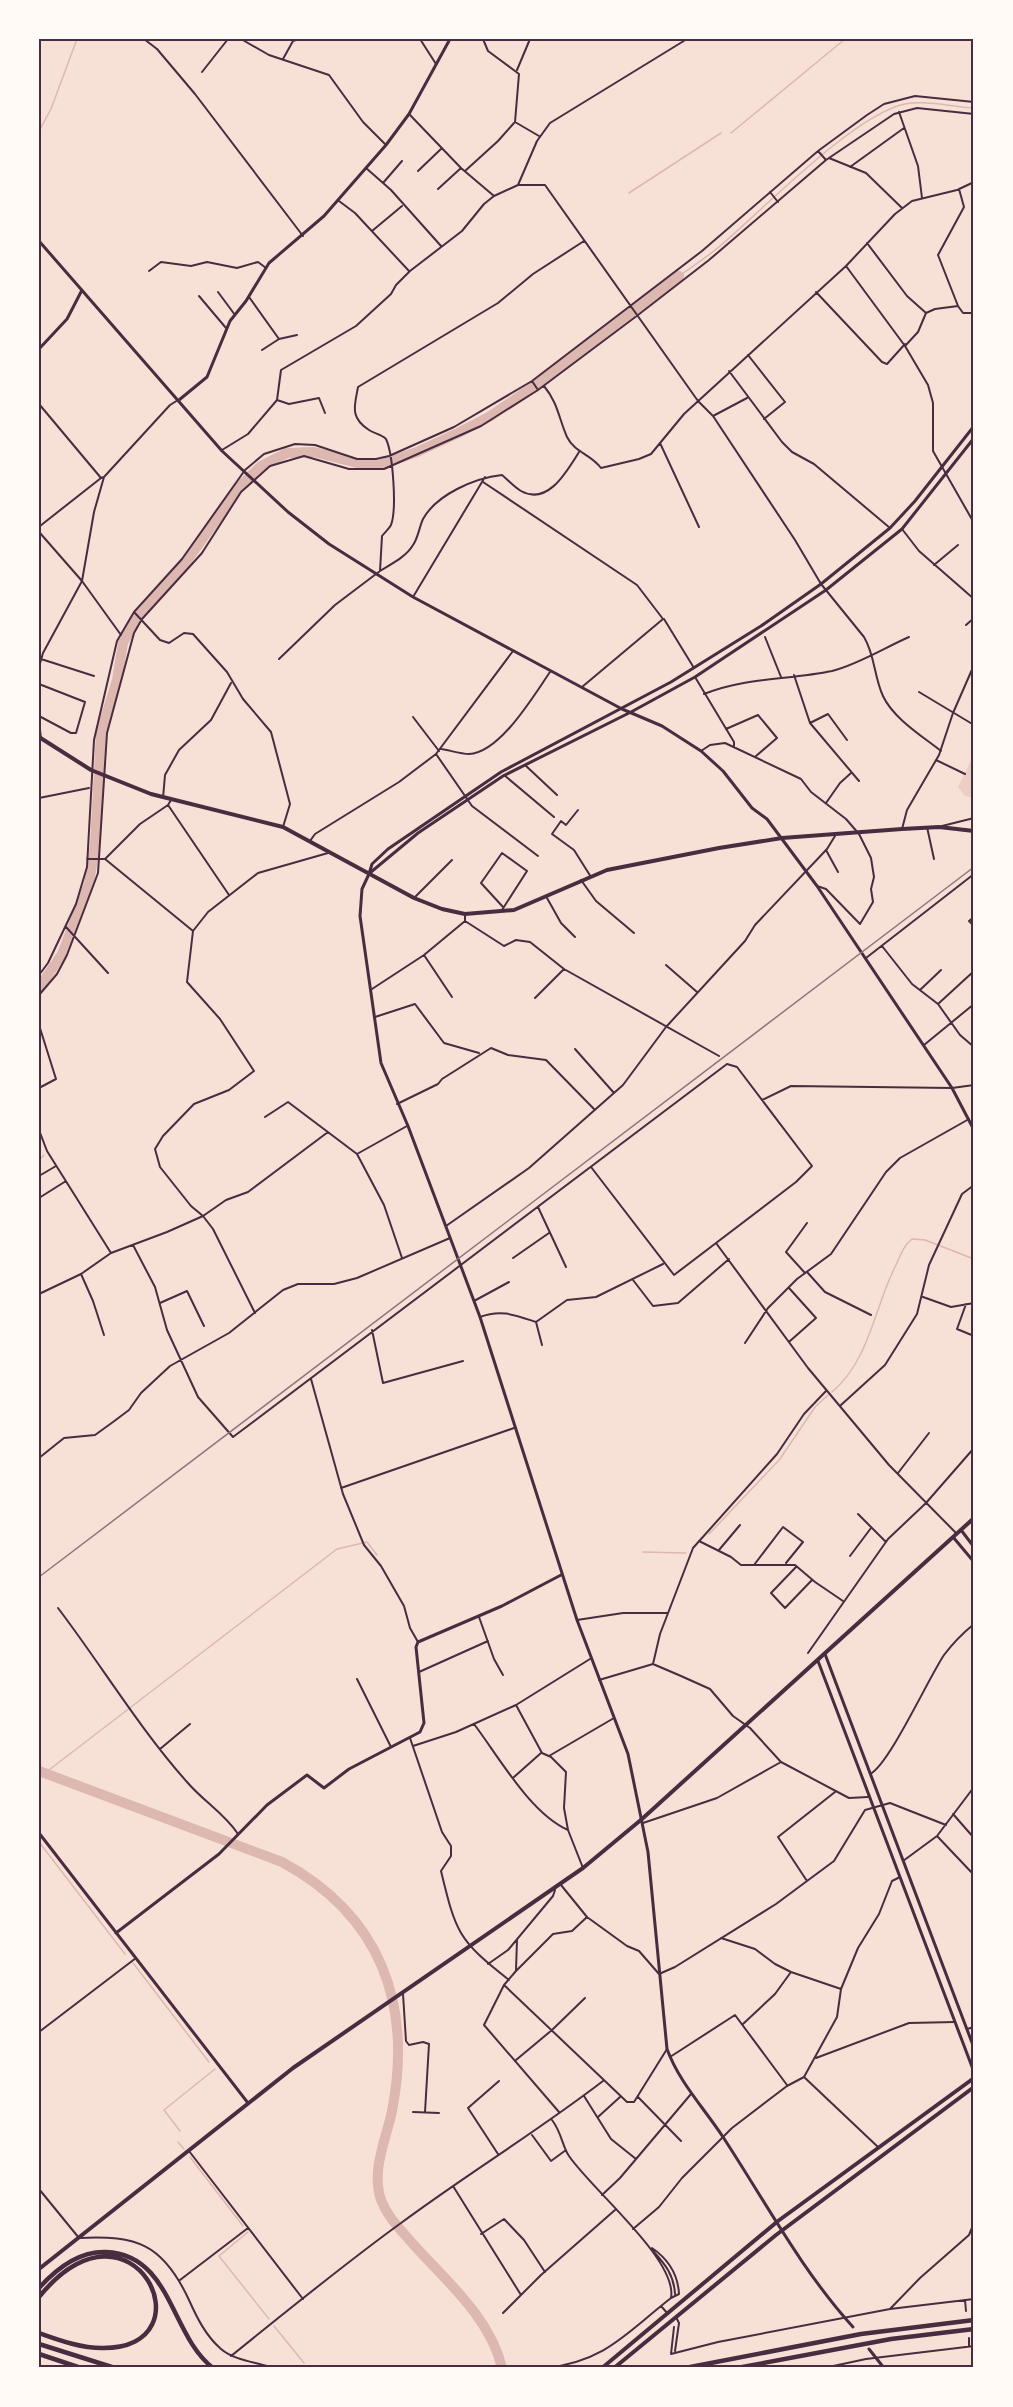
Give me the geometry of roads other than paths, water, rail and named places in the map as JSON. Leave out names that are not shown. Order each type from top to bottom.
[{"type":"highway","points":[[39,2288],[64,2265],[88,2254],[103,2252],[128,2256],[150,2270],[160,2283],[189,2341],[213,2368]]},
{"type":"highway","points":[[39,2297],[72,2268],[93,2259],[109,2258],[125,2261],[139,2269],[154,2287],[156,2301],[154,2316],[147,2328],[123,2345],[92,2348],[39,2333]]},
{"type":"highway","points":[[685,2368],[861,2334],[974,2320]]},
{"type":"highway","points":[[737,2368],[881,2340],[974,2330]]},
{"type":"highway","points":[[39,2344],[115,2368]]},
{"type":"highway","points":[[39,2354],[81,2368]]},
{"type":"main road","points":[[40,738],[93,771],[163,798],[283,827],[414,898],[442,909],[465,914],[501,912],[532,905],[582,880],[636,864],[782,838],[835,836],[927,827],[974,831]]},
{"type":"main road","points":[[39,2269],[248,2103],[389,2002],[555,1890],[642,1821],[974,1518]]},
{"type":"main road","points":[[602,2368],[778,2222],[974,2078]]},
{"type":"main road","points":[[614,2368],[783,2229],[974,2086]]},
{"type":"street","points":[[144,39],[157,49],[195,94],[303,236]]},
{"type":"street","points":[[202,72],[228,39]]},
{"type":"street","points":[[241,39],[269,55],[329,75],[363,122],[386,145]]},
{"type":"street","points":[[284,59],[293,41],[299,39]]},
{"type":"street","points":[[420,39],[437,65]]},
{"type":"street","points":[[40,526],[102,477],[170,405],[207,377],[226,328],[249,297],[266,268],[339,201],[386,145],[409,114],[450,39]]},
{"type":"street","points":[[465,171],[515,122],[519,74],[517,70],[488,51],[483,39]]},
{"type":"street","points":[[517,70],[530,39]]},
{"type":"street","points":[[518,185],[539,136],[550,123],[687,39]]},
{"type":"street","points":[[39,975],[66,927],[80,895],[87,859],[94,740],[121,635],[134,612],[182,559],[226,493],[264,454],[295,444],[315,445],[357,459],[389,456],[454,428],[532,382],[702,250],[818,151],[867,115],[898,99],[926,96],[974,102]]},
{"type":"street","points":[[39,995],[57,974],[92,894],[100,858],[107,733],[128,649],[142,619],[202,553],[229,508],[252,480],[270,466],[300,457],[319,459],[349,469],[374,470],[391,466],[481,426],[544,386],[638,315],[778,202],[827,159],[899,112],[917,108],[974,114]]},
{"type":"street","points":[[899,112],[918,166],[922,198]]},
{"type":"street","points":[[409,114],[461,168],[494,196]]},
{"type":"street","points":[[515,122],[539,136]]},
{"type":"street","points":[[850,167],[904,128]]},
{"type":"street","points":[[418,171],[442,148]]},
{"type":"street","points":[[818,151],[827,159],[866,173],[902,208]]},
{"type":"street","points":[[383,183],[402,161]]},
{"type":"street","points":[[366,168],[383,183],[441,246]]},
{"type":"street","points":[[438,189],[461,168]]},
{"type":"street","points":[[544,386],[559,408],[567,438],[579,452],[593,457],[601,468],[651,454],[698,401],[846,266],[902,208],[912,201],[959,189],[974,182]]},
{"type":"street","points":[[222,451],[248,434],[277,400],[281,370],[356,326],[391,294],[396,285],[410,271],[462,231],[484,204],[494,196],[518,185],[537,183],[547,187],[698,401],[713,416],[795,540],[821,584],[858,628],[871,653],[881,692],[890,707],[941,752]]},
{"type":"street","points":[[959,189],[964,207],[938,255],[958,306],[963,314],[974,313]]},
{"type":"street","points":[[770,192],[778,202]]},
{"type":"street","points":[[339,201],[372,231],[410,271]]},
{"type":"street","points":[[372,231],[403,205]]},
{"type":"street","points":[[39,241],[222,451],[252,480],[329,544],[373,574],[413,597],[622,709],[662,726],[701,751],[723,771],[752,808],[767,819],[807,871],[952,1088],[974,1130]]},
{"type":"street","points":[[380,571],[382,536],[390,527],[393,517],[391,466],[386,439],[367,429],[354,412],[353,401],[358,387],[498,303],[533,274],[584,241]]},
{"type":"street","points":[[867,243],[907,296],[926,313]]},
{"type":"street","points":[[149,271],[161,262],[191,266],[207,262],[237,268],[258,262],[266,268]]},
{"type":"street","points":[[846,266],[905,345],[928,385],[933,403],[933,451],[974,523]]},
{"type":"street","points":[[39,348],[67,319],[82,290]]},
{"type":"street","points":[[218,292],[235,315]]},
{"type":"street","points":[[816,292],[882,362],[887,364],[918,332],[926,313],[935,309],[958,306]]},
{"type":"street","points":[[199,296],[226,328]]},
{"type":"street","points":[[249,297],[279,339]]},
{"type":"street","points":[[262,350],[279,339],[297,335]]},
{"type":"street","points":[[748,354],[785,402],[764,419]]},
{"type":"street","points":[[729,371],[764,419],[792,452],[814,464],[890,528]]},
{"type":"street","points":[[532,382],[538,390]]},
{"type":"street","points":[[277,400],[290,404],[319,398],[325,413]]},
{"type":"street","points":[[713,416],[748,398]]},
{"type":"street","points":[[39,404],[102,477]]},
{"type":"street","points":[[466,798],[501,772],[622,709],[694,668],[821,584],[890,528],[974,426]]},
{"type":"street","points":[[853,2327],[844,2318],[778,2222],[692,2093],[667,2049],[653,1896],[642,1821],[628,1754],[590,1659],[561,1575],[517,1427],[480,1317],[408,1126],[381,1063],[360,916],[362,889],[372,864],[388,849],[504,775],[631,712],[695,677],[826,590],[902,529],[974,438]]},
{"type":"street","points":[[660,443],[699,527]]},
{"type":"street","points":[[279,659],[335,605],[373,574],[407,553],[414,544],[424,519],[435,504],[485,477],[502,476],[521,491],[533,495],[544,493],[566,472],[579,452]]},
{"type":"street","points":[[39,667],[43,652],[82,581],[102,477]]},
{"type":"street","points":[[413,597],[485,477]]},
{"type":"street","points":[[483,482],[637,585],[663,619],[694,668]]},
{"type":"street","points":[[39,519],[40,533],[82,581],[121,635]]},
{"type":"street","points":[[902,529],[934,565],[974,599]]},
{"type":"street","points":[[934,565],[958,545]]},
{"type":"street","points":[[134,612],[160,640],[169,643],[184,633],[193,634],[227,672],[232,683],[270,732],[291,804],[283,827]]},
{"type":"street","points":[[966,626],[974,618]]},
{"type":"street","points":[[582,687],[663,619]]},
{"type":"street","points":[[765,637],[781,677]]},
{"type":"street","points":[[704,694],[724,686],[833,670],[909,637]]},
{"type":"street","points":[[39,647],[43,652]]},
{"type":"street","points":[[310,841],[315,834],[399,782],[436,754],[513,651]]},
{"type":"street","points":[[41,659],[94,676]]},
{"type":"street","points":[[902,829],[907,810],[941,752],[953,713],[974,665]]},
{"type":"street","points":[[413,717],[440,750],[470,754],[488,746],[512,726],[551,671]]},
{"type":"street","points":[[794,675],[810,723],[859,781]]},
{"type":"street","points":[[695,677],[734,742],[734,747]]},
{"type":"street","points":[[163,798],[165,775],[179,750],[211,720],[232,683]]},
{"type":"street","points":[[39,684],[85,702],[76,733],[71,733],[39,716]]},
{"type":"street","points":[[919,692],[974,726]]},
{"type":"street","points":[[810,723],[828,714],[847,740]]},
{"type":"street","points":[[726,729],[758,715],[777,738],[756,756]]},
{"type":"street","points":[[39,723],[40,738]]},
{"type":"street","points":[[701,751],[718,743],[734,747],[793,773],[859,834],[871,858],[874,877],[870,892],[873,902],[860,924],[826,889],[817,886]]},
{"type":"street","points":[[436,754],[472,806],[538,856]]},
{"type":"street","points":[[936,760],[965,774]]},
{"type":"street","points":[[525,765],[557,795]]},
{"type":"street","points":[[826,802],[840,783],[852,772]]},
{"type":"street","points":[[504,775],[554,817]]},
{"type":"street","points":[[39,798],[90,788]]},
{"type":"street","points":[[105,859],[140,824],[168,806],[171,800]]},
{"type":"street","points":[[168,806],[229,895]]},
{"type":"street","points":[[578,810],[567,825],[561,821],[552,834],[574,850],[591,877]]},
{"type":"street","points":[[939,827],[974,818]]},
{"type":"street","points":[[927,827],[934,859]]},
{"type":"street","points":[[446,1226],[529,1168],[623,1085],[666,1027],[826,850],[835,836]]},
{"type":"street","points":[[826,850],[838,872]]},
{"type":"street","points":[[255,1313],[213,1229],[203,1216],[190,1206],[160,1167],[154,1149],[163,1136],[194,1104],[229,1090],[254,1071],[220,1019],[187,982],[193,931],[208,912],[258,873],[330,852]]},
{"type":"street","points":[[501,912],[527,871],[502,853],[481,883],[503,907]]},
{"type":"street","points":[[87,859],[105,859],[193,931]]},
{"type":"street","points":[[414,898],[452,860]]},
{"type":"street","points":[[866,958],[973,876]]},
{"type":"street","points":[[582,880],[596,901],[634,933]]},
{"type":"street","points":[[547,898],[561,923],[575,937]]},
{"type":"street","points":[[465,914],[465,921]]},
{"type":"street","points":[[974,917],[969,921],[974,926]]},
{"type":"street","points":[[372,989],[424,955],[465,921]]},
{"type":"street","points":[[465,921],[504,946],[516,940],[530,942],[564,969],[719,1056]]},
{"type":"street","points":[[66,927],[108,973]]},
{"type":"street","points":[[882,946],[920,990],[938,1004],[951,1024],[974,1047]]},
{"type":"street","points":[[424,955],[452,997]]},
{"type":"street","points":[[666,965],[697,993]]},
{"type":"street","points":[[535,998],[564,969]]},
{"type":"street","points":[[920,990],[941,970]]},
{"type":"street","points":[[938,1004],[974,971]]},
{"type":"street","points":[[375,1017],[415,1004],[444,1043],[479,1053]]},
{"type":"street","points":[[924,1045],[974,1004]]},
{"type":"street","points":[[39,1025],[56,1079],[39,1088]]},
{"type":"street","points":[[397,1104],[438,1084],[479,1053],[491,1048],[508,1055],[546,1060],[594,1109]]},
{"type":"street","points":[[575,1049],[614,1093]]},
{"type":"street","points":[[133,1245],[160,1303],[167,1330],[198,1397],[233,1437],[727,1064],[737,1067],[812,1166],[809,1171],[674,1275],[591,1167]]},
{"type":"street","points":[[762,1100],[791,1086],[952,1088],[974,1085]]},
{"type":"street","points":[[265,1117],[288,1102],[357,1154],[384,1204],[402,1258]]},
{"type":"street","points":[[745,1343],[765,1313],[789,1288],[831,1254],[886,1172],[900,1158],[969,1119]]},
{"type":"street","points":[[357,1154],[408,1126]]},
{"type":"street","points":[[39,1130],[47,1151],[111,1253]]},
{"type":"street","points":[[39,1294],[81,1274],[111,1253],[203,1216],[226,1200],[248,1192],[328,1132]]},
{"type":"street","points":[[39,1176],[56,1166]]},
{"type":"street","points":[[39,1198],[66,1181]]},
{"type":"street","points":[[840,1406],[885,1365],[918,1314],[929,1265],[939,1248],[962,1194],[974,1185]]},
{"type":"street","points":[[538,1207],[566,1267]]},
{"type":"street","points":[[807,1223],[786,1252],[825,1292],[871,1315]]},
{"type":"street","points":[[513,1258],[549,1233]]},
{"type":"street","points":[[39,1458],[64,1438],[95,1435],[129,1410],[159,1374],[229,1333],[283,1290],[298,1284],[334,1284],[357,1278],[450,1238]]},
{"type":"street","points":[[716,1244],[729,1259],[765,1313],[790,1341],[840,1406],[926,1503],[957,1534],[974,1547]]},
{"type":"street","points":[[633,1280],[653,1306],[678,1303],[729,1259]]},
{"type":"street","points":[[536,1322],[567,1300],[596,1297],[664,1264]]},
{"type":"street","points":[[81,1274],[104,1335]]},
{"type":"street","points":[[474,1301],[509,1282]]},
{"type":"street","points":[[789,1288],[816,1318],[790,1341]]},
{"type":"street","points":[[160,1303],[187,1290],[204,1326]]},
{"type":"street","points":[[923,1297],[951,1307],[974,1303]]},
{"type":"street","points":[[966,1303],[957,1329],[974,1336]]},
{"type":"street","points":[[480,1317],[493,1312],[504,1312],[536,1322]]},
{"type":"street","points":[[536,1322],[542,1345]]},
{"type":"street","points":[[372,1330],[383,1383],[463,1361]]},
{"type":"street","points":[[311,1379],[341,1488],[364,1545],[381,1566],[404,1606],[410,1628],[418,1642]]},
{"type":"street","points":[[652,1664],[687,1557],[777,1454],[804,1414],[827,1390]]},
{"type":"street","points":[[341,1488],[517,1427]]},
{"type":"street","points":[[898,1473],[929,1433]]},
{"type":"street","points":[[808,1653],[886,1542],[926,1503],[974,1448]]},
{"type":"street","points":[[858,1514],[886,1542]]},
{"type":"street","points":[[719,1550],[740,1526]]},
{"type":"street","points":[[754,1565],[783,1527],[803,1542],[786,1564]]},
{"type":"street","points":[[850,1556],[871,1528]]},
{"type":"street","points":[[957,1534],[974,1562]]},
{"type":"street","points":[[699,1541],[719,1550],[741,1565],[786,1564],[796,1566],[843,1601]]},
{"type":"street","points":[[796,1566],[771,1593],[785,1608],[812,1580]]},
{"type":"street","points":[[116,1933],[219,1854],[267,1805],[307,1775],[324,1788],[349,1769],[420,1732],[424,1723],[416,1647],[418,1642],[478,1616],[561,1575]]},
{"type":"street","points":[[58,1608],[160,1749],[188,1784],[219,1811],[238,1834]]},
{"type":"street","points":[[577,1620],[623,1612],[668,1613]]},
{"type":"street","points":[[478,1616],[503,1675]]},
{"type":"street","points":[[870,1774],[875,1772],[894,1744],[944,1656],[973,1627]]},
{"type":"street","points":[[419,1671],[488,1641]]},
{"type":"street","points":[[825,1654],[974,2048]]},
{"type":"street","points":[[413,1746],[474,1724],[516,1705],[590,1659]]},
{"type":"street","points":[[818,1661],[974,2072]]},
{"type":"street","points":[[599,1680],[652,1664],[710,1689],[733,1716],[747,1725],[781,1762],[849,1798],[869,1797]]},
{"type":"street","points":[[357,1679],[391,1748]]},
{"type":"street","points":[[516,1705],[542,1752],[566,1772],[564,1808],[568,1830],[579,1863],[583,1868]]},
{"type":"street","points":[[549,1756],[615,1717]]},
{"type":"street","points":[[160,1749],[190,1724]]},
{"type":"street","points":[[474,1724],[535,1805],[554,1823],[568,1830]]},
{"type":"street","points":[[410,1738],[442,1832],[451,1846],[451,1856],[441,1871],[453,1921],[471,1947],[509,1980]]},
{"type":"street","points":[[514,1777],[542,1752]]},
{"type":"street","points":[[642,1821],[717,1798],[781,1762]]},
{"type":"street","points":[[903,1861],[937,1836],[974,1787]]},
{"type":"street","points":[[807,1881],[778,1837],[835,1792]]},
{"type":"street","points":[[659,1974],[672,1969],[776,1904],[834,1861],[866,1810],[873,1806],[890,1803],[946,1825]]},
{"type":"street","points":[[953,1814],[974,1838]]},
{"type":"street","points":[[39,1833],[248,2103]]},
{"type":"street","points":[[937,1836],[974,1875]]},
{"type":"street","points":[[633,2229],[659,2207],[682,2178],[724,2138],[787,2086],[804,2078],[837,2017],[841,1989],[858,1948],[879,1914],[892,1881],[900,1877]]},
{"type":"street","points":[[561,1885],[588,1917],[627,1946],[639,1951],[659,1974]]},
{"type":"street","points":[[488,1964],[517,1940],[553,1896],[555,1890]]},
{"type":"street","points":[[559,2112],[484,2025],[504,1985],[516,1971],[553,1934],[572,1931],[588,1917]]},
{"type":"street","points":[[722,1938],[755,1948],[775,1964],[841,1989]]},
{"type":"street","points":[[516,1971],[517,1940]]},
{"type":"street","points":[[39,2032],[136,1958]]},
{"type":"street","points":[[743,2024],[775,1994],[792,1972]]},
{"type":"street","points":[[504,1985],[627,2102],[634,2102],[638,2097],[667,2049]]},
{"type":"street","points":[[400,1995],[406,2041],[410,2045],[423,2042],[429,2044],[425,2112]]},
{"type":"street","points":[[516,2060],[585,1998]]},
{"type":"street","points":[[670,2057],[735,2015],[787,2086]]},
{"type":"street","points":[[816,2058],[909,2023],[955,2022]]},
{"type":"street","points":[[967,2029],[974,2027]]},
{"type":"street","points":[[804,2078],[879,2147]]},
{"type":"street","points":[[498,2154],[468,2108],[499,2081]]},
{"type":"street","points":[[231,2356],[399,2223],[498,2154],[532,2135],[559,2112],[603,2081]]},
{"type":"street","points":[[602,2195],[692,2093]]},
{"type":"street","points":[[584,2096],[611,2139],[636,2159]]},
{"type":"street","points":[[598,2117],[620,2097]]},
{"type":"street","points":[[638,2097],[681,2141]]},
{"type":"street","points":[[413,2112],[439,2113]]},
{"type":"street","points":[[546,2368],[578,2362],[596,2355],[679,2294],[678,2281],[671,2266],[602,2195],[566,2150],[561,2133],[552,2120]]},
{"type":"street","points":[[532,2135],[551,2161],[566,2150]]},
{"type":"street","points":[[189,2151],[303,2299]]},
{"type":"street","points":[[453,2186],[521,2295]]},
{"type":"street","points":[[39,2189],[78,2238],[121,2238],[137,2243],[161,2258],[180,2280],[206,2333],[231,2356],[273,2368]]},
{"type":"street","points":[[503,2313],[615,2210]]},
{"type":"street","points":[[481,2234],[504,2219],[524,2240],[545,2272]]},
{"type":"street","points":[[890,2309],[920,2278],[969,2235],[974,2223]]},
{"type":"street","points":[[180,2280],[248,2228]]},
{"type":"street","points":[[650,2246],[667,2266],[675,2283],[675,2294]]},
{"type":"street","points":[[650,2246],[672,2288],[671,2298]]},
{"type":"street","points":[[674,2327],[671,2354],[675,2351],[890,2309],[974,2299]]},
{"type":"street","points":[[965,2300],[966,2310]]},
{"type":"street","points":[[661,2306],[668,2314]]},
{"type":"street","points":[[675,2351],[679,2323],[676,2317]]},
{"type":"street","points":[[797,2334],[798,2327]]},
{"type":"street","points":[[969,2338],[969,2346]]},
{"type":"street","points":[[824,2368],[876,2358],[974,2346]]},
{"type":"street","points":[[869,2349],[884,2368]]},
{"type":"waterway","points":[[39,131],[51,109],[77,39]]},
{"type":"waterway","points":[[731,133],[845,39]]},
{"type":"waterway","points":[[679,276],[720,246],[835,144],[884,112],[913,103],[974,108]]},
{"type":"waterway","points":[[629,193],[721,133]]},
{"type":"waterway","points":[[39,988],[62,954],[89,884],[95,845],[101,732],[117,680],[123,643],[136,619],[183,566],[241,485],[261,466],[287,453],[314,452],[361,464],[379,465],[417,452],[458,433],[489,417],[536,385],[679,276]]},
{"type":"waterway","points":[[39,1160],[44,1155]]},
{"type":"waterway","points":[[832,1392],[844,1379],[863,1350],[888,1283],[902,1252],[912,1239],[925,1240],[974,1259]]},
{"type":"waterway","points":[[709,1534],[780,1459],[815,1407],[828,1395]]},
{"type":"waterway","points":[[45,1773],[337,1549],[367,1542],[377,1555]]},
{"type":"waterway","points":[[643,1552],[686,1553]]},
{"type":"waterway","points":[[39,1771],[282,1862],[316,1883],[343,1908],[365,1936],[382,1966],[392,1999],[397,2034],[397,2071],[392,2111],[380,2155],[378,2189],[381,2200],[395,2224],[477,2316],[488,2332],[502,2368]]},
{"type":"waterway","points":[[39,1842],[125,1954]]},
{"type":"waterway","points":[[133,1963],[209,2062]]},
{"type":"waterway","points":[[180,2131],[164,2110],[215,2069]]},
{"type":"waterway","points":[[178,2142],[184,2149]]},
{"type":"waterway","points":[[190,2157],[243,2226]]},
{"type":"waterway","points":[[248,2232],[219,2256],[269,2319]]},
{"type":"waterway","points":[[274,2326],[304,2363]]},
{"type":"railway","points":[[39,1577],[974,867]]}]
